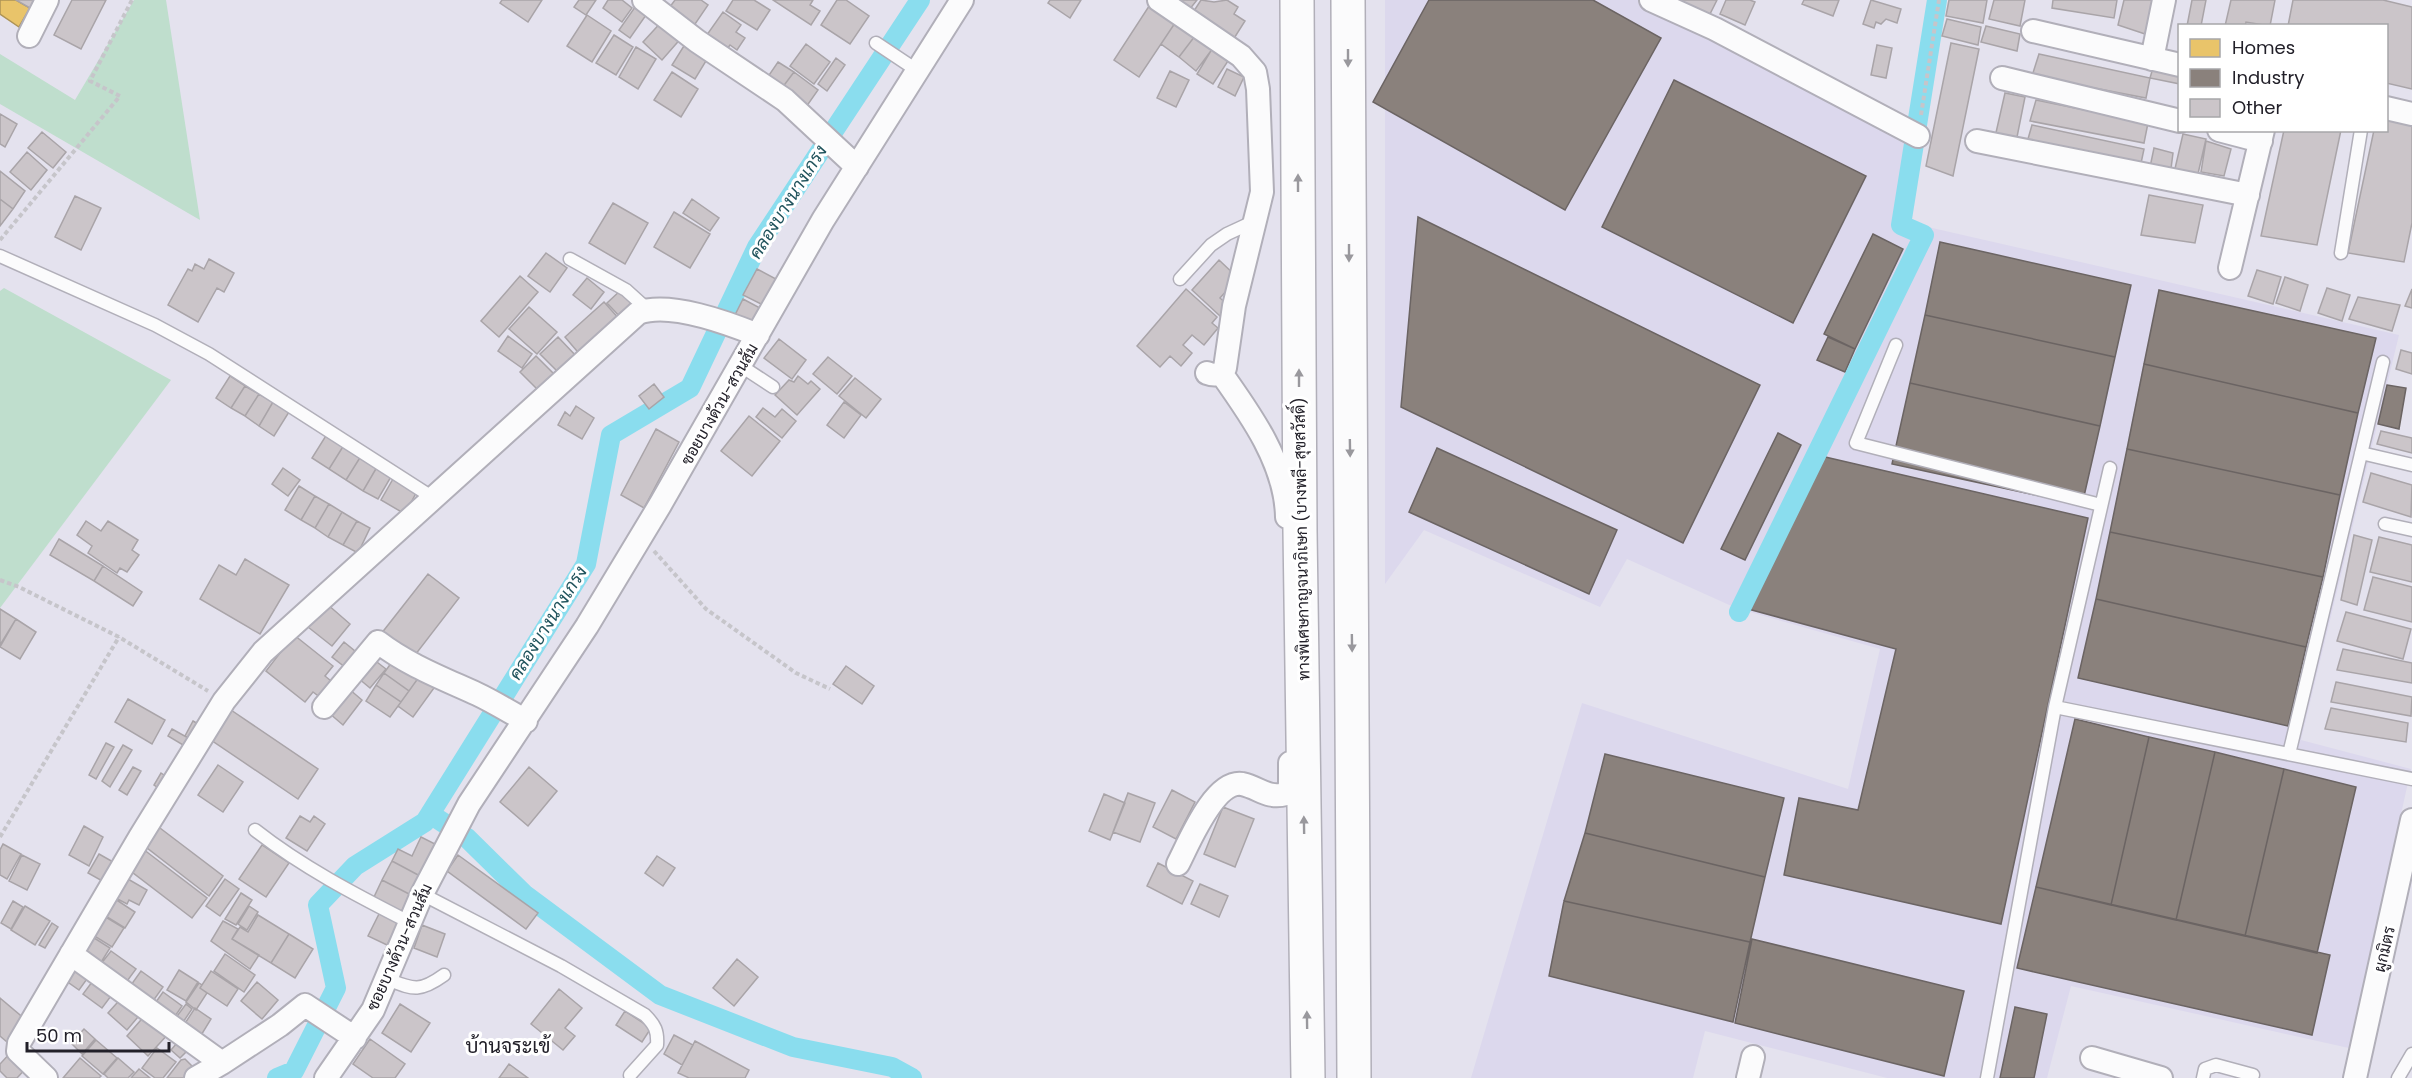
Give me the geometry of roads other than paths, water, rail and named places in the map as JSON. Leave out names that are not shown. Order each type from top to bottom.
[{"type":"highway","name":"ทางพิเศษกาญจนาภิเษก (บางพลี-สุขสวัสดิ์)","points":[[1297,0],[1300,531],[1308,1078]]},
{"type":"highway","points":[[1348,0],[1354,1078]]},
{"type":"street","points":[[28,36],[47,0]]},
{"type":"street","points":[[644,0],[697,41],[785,100],[858,167]]},
{"type":"street","name":"ซอยบางด้วน-สวนส้ม","points":[[326,1078],[350,1035],[373,1010],[422,894],[447,843],[519,717],[587,626],[741,366],[754,333],[858,167],[912,66],[962,0]]},
{"type":"street","points":[[1159,0],[1242,57],[1255,72],[1258,89],[1262,192],[1234,306],[1227,361],[1214,373],[1263,438],[1274,461],[1287,507],[1290,786],[1286,794],[1275,797],[1241,784],[1228,786],[1216,795],[1178,864]]},
{"type":"street","points":[[1651,0],[1716,28],[1918,136]]},
{"type":"street","points":[[2152,59],[2164,0]]},
{"type":"street","points":[[2033,31],[2178,65]]},
{"type":"street","points":[[2002,78],[2178,121]]},
{"type":"street","points":[[2388,108],[2412,114]]},
{"type":"street","points":[[2230,268],[2262,136],[2233,132]]},
{"type":"street","points":[[1977,141],[2248,195]]},
{"type":"street","points":[[46,1078],[22,1057],[18,1051],[19,1043],[227,697],[263,652],[435,499],[638,313],[647,309],[685,313],[754,333]]},
{"type":"street","points":[[324,707],[378,642],[398,657],[519,717]]},
{"type":"street","name":"ผูกมิตร","points":[[2355,1078],[2406,884],[2411,834]]},
{"type":"street","points":[[71,954],[222,1063]]},
{"type":"street","points":[[196,1078],[280,1025],[301,1007],[309,1006],[350,1035]]},
{"type":"street","points":[[2092,1058],[2161,1078]]},
{"type":"lane","points":[[879,44],[912,66]]},
{"type":"lane","points":[[2341,253],[2361,132]]},
{"type":"lane","points":[[1180,279],[1211,245],[1227,234],[1255,221]]},
{"type":"lane","points":[[0,256],[155,325],[209,354],[435,499]]},
{"type":"lane","points":[[570,259],[626,290],[647,309]]},
{"type":"lane","points":[[1896,345],[1856,443],[2101,505]]},
{"type":"lane","points":[[2289,754],[2383,362]]},
{"type":"lane","points":[[741,366],[773,387]]},
{"type":"lane","points":[[2361,453],[2412,465]]},
{"type":"lane","points":[[1987,1078],[2055,707],[2110,468]]},
{"type":"lane","points":[[2385,525],[2412,530]]},
{"type":"lane","points":[[2055,707],[2412,779]]},
{"type":"lane","points":[[255,830],[357,896],[410,922]]},
{"type":"lane","points":[[422,894],[561,966],[645,1015],[654,1024],[658,1033],[657,1045],[630,1075]]},
{"type":"lane","points":[[386,979],[413,989],[426,988],[444,975]]},
{"type":"lane","points":[[2398,1078],[2412,1054]]},
{"type":"lane","points":[[2203,1078],[2205,1070],[2216,1065],[2253,1075]]},
{"type":"waterway","name":"คลองบางนางเกรง","points":[[277,1078],[294,1071],[336,988],[318,905],[355,866],[425,822],[586,564],[611,435],[690,388],[757,247],[920,0]]},
{"type":"waterway","points":[[1739,612],[1924,235],[1901,225],[1937,0]]},
{"type":"waterway","points":[[430,814],[467,838],[524,894],[660,995],[793,1047],[892,1067],[912,1078]]},
{"type":"district","name":"บ้านจระเข้","points":[[508,1046]]}]
